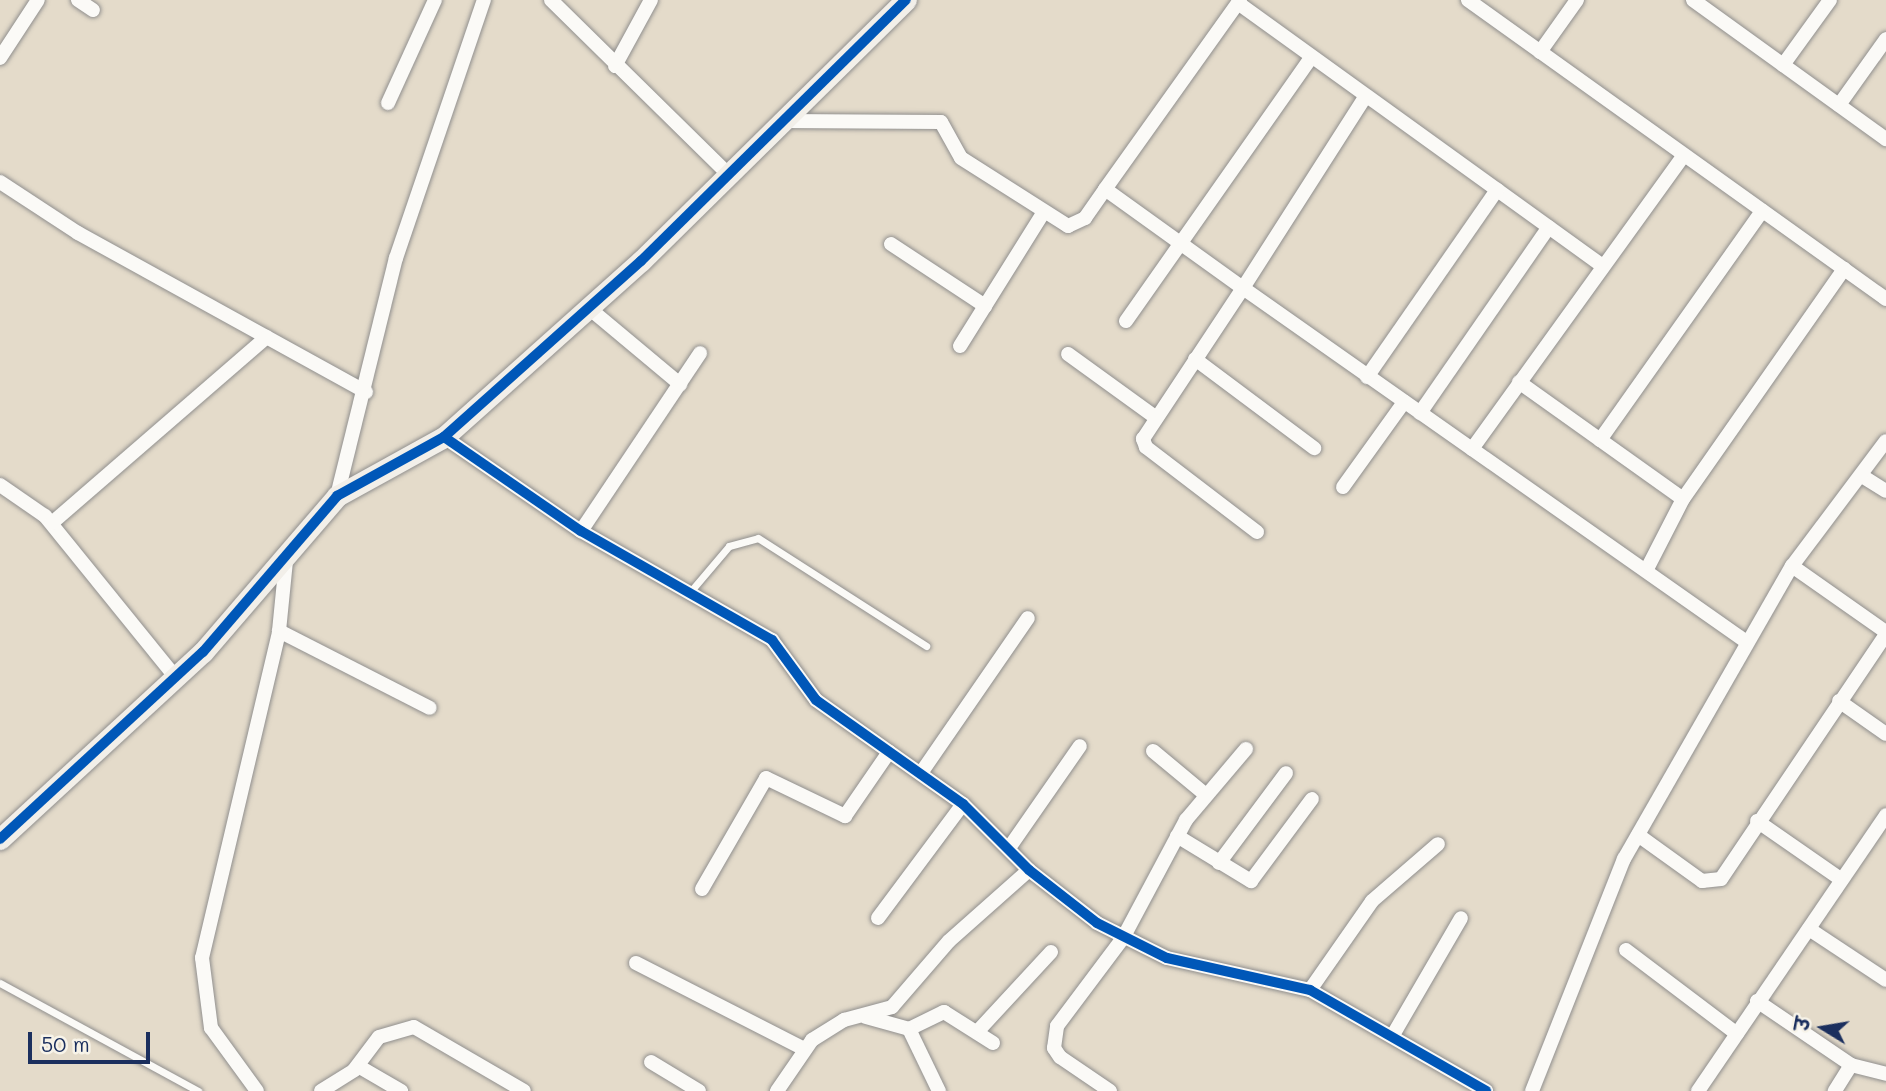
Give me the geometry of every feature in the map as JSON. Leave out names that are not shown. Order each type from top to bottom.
[{"type":"street","points":[[2,51],[38,0]]},
{"type":"street","points":[[78,0],[93,10]]},
{"type":"street","points":[[388,103],[435,0]]},
{"type":"street","points":[[551,0],[615,66],[729,175]]},
{"type":"street","points":[[615,66],[651,0]]},
{"type":"street","points":[[337,496],[444,437],[589,307],[729,175],[906,0]]},
{"type":"street","points":[[1468,0],[1886,299]]},
{"type":"street","points":[[1540,52],[1577,0]]},
{"type":"street","points":[[1693,0],[1886,139]]},
{"type":"street","points":[[1783,65],[1830,0]]},
{"type":"street","points":[[0,839],[176,678],[286,561],[337,496],[366,392],[396,258],[480,1]]},
{"type":"street","points":[[783,121],[941,122],[953,151],[1043,213],[1076,225],[1105,189],[1239,1],[1311,58],[1603,266]]},
{"type":"street","points":[[1839,105],[1886,39]]},
{"type":"street","points":[[1126,321],[1311,58]]},
{"type":"street","points":[[1257,532],[1146,447],[1155,417],[1243,288],[1365,97]]},
{"type":"street","points":[[1472,449],[1684,155]]},
{"type":"street","points":[[0,182],[366,392]]},
{"type":"street","points":[[1105,189],[1367,377],[1647,567],[1745,641]]},
{"type":"street","points":[[1367,377],[1497,190]]},
{"type":"street","points":[[1600,440],[1762,211]]},
{"type":"street","points":[[960,346],[1043,213]]},
{"type":"street","points":[[1420,413],[1549,228]]},
{"type":"street","points":[[891,244],[985,306]]},
{"type":"street","points":[[1647,567],[1684,499],[1844,269]]},
{"type":"street","points":[[589,307],[680,384]]},
{"type":"street","points":[[52,523],[267,337]]},
{"type":"street","points":[[581,531],[700,353]]},
{"type":"street","points":[[1068,354],[1155,417]]},
{"type":"street","points":[[1195,359],[1314,448]]},
{"type":"street","points":[[1519,382],[1684,499]]},
{"type":"street","points":[[1343,487],[1404,402]]},
{"type":"street","points":[[444,437],[581,531],[772,640],[816,700],[963,804],[1029,870],[1123,938],[1167,958],[1310,990],[1393,1035],[1486,1091]]},
{"type":"street","points":[[1532,1091],[1592,927],[1638,835],[1745,641],[1792,566],[1886,441]]},
{"type":"street","points":[[1862,476],[1886,491]]},
{"type":"street","points":[[0,485],[52,523],[176,678]]},
{"type":"street","points":[[257,1091],[211,1028],[202,958],[279,631],[286,561]]},
{"type":"street","points":[[1638,835],[1712,884],[1886,633],[1792,566]]},
{"type":"street","points":[[921,773],[1028,618]]},
{"type":"street","points":[[279,631],[430,708]]},
{"type":"street","points":[[1839,701],[1886,734]]},
{"type":"street","points":[[1009,848],[1080,746]]},
{"type":"street","points":[[1110,1091],[1060,1057],[1055,1036],[1123,938],[1177,836],[1206,795],[1246,749]]},
{"type":"street","points":[[1153,751],[1206,795]]},
{"type":"street","points":[[702,889],[766,778],[845,816],[889,752]]},
{"type":"street","points":[[1219,863],[1286,773]]},
{"type":"street","points":[[1177,836],[1251,881],[1259,876],[1312,799]]},
{"type":"street","points":[[878,918],[963,804]]},
{"type":"street","points":[[1698,1091],[1757,1000],[1886,815]]},
{"type":"street","points":[[1757,821],[1842,880]]},
{"type":"street","points":[[1310,990],[1372,901],[1438,844]]},
{"type":"street","points":[[777,1091],[804,1049],[826,1029],[865,1017],[906,996],[949,941],[1029,870]]},
{"type":"street","points":[[1393,1035],[1461,918]]},
{"type":"street","points":[[1809,929],[1886,980]]},
{"type":"street","points":[[1626,950],[1737,1034]]},
{"type":"street","points":[[977,1032],[1051,952]]},
{"type":"street","points":[[636,963],[804,1049]]},
{"type":"street","points":[[1757,1000],[1851,1065],[1886,1074]]},
{"type":"street","points":[[865,1017],[909,1029],[944,1012],[993,1043]]},
{"type":"street","points":[[321,1091],[358,1066],[379,1037],[414,1027],[524,1091]]},
{"type":"street","points":[[909,1029],[939,1091]]},
{"type":"street","points":[[651,1062],[699,1091]]},
{"type":"street","points":[[1835,1091],[1851,1065]]},
{"type":"street","points":[[358,1066],[401,1091]]},
{"type":"lane","points":[[690,592],[729,546],[758,538],[926,646]]},
{"type":"lane","points":[[0,983],[198,1091]]},
{"type":"cycle path","points":[[0,839],[203,652],[337,496],[444,437],[641,261],[906,0]]},
{"type":"cycle path","points":[[444,437],[581,531],[772,640],[816,700],[963,804],[1029,870],[1097,923],[1167,958],[1310,990],[1486,1091]]}]
